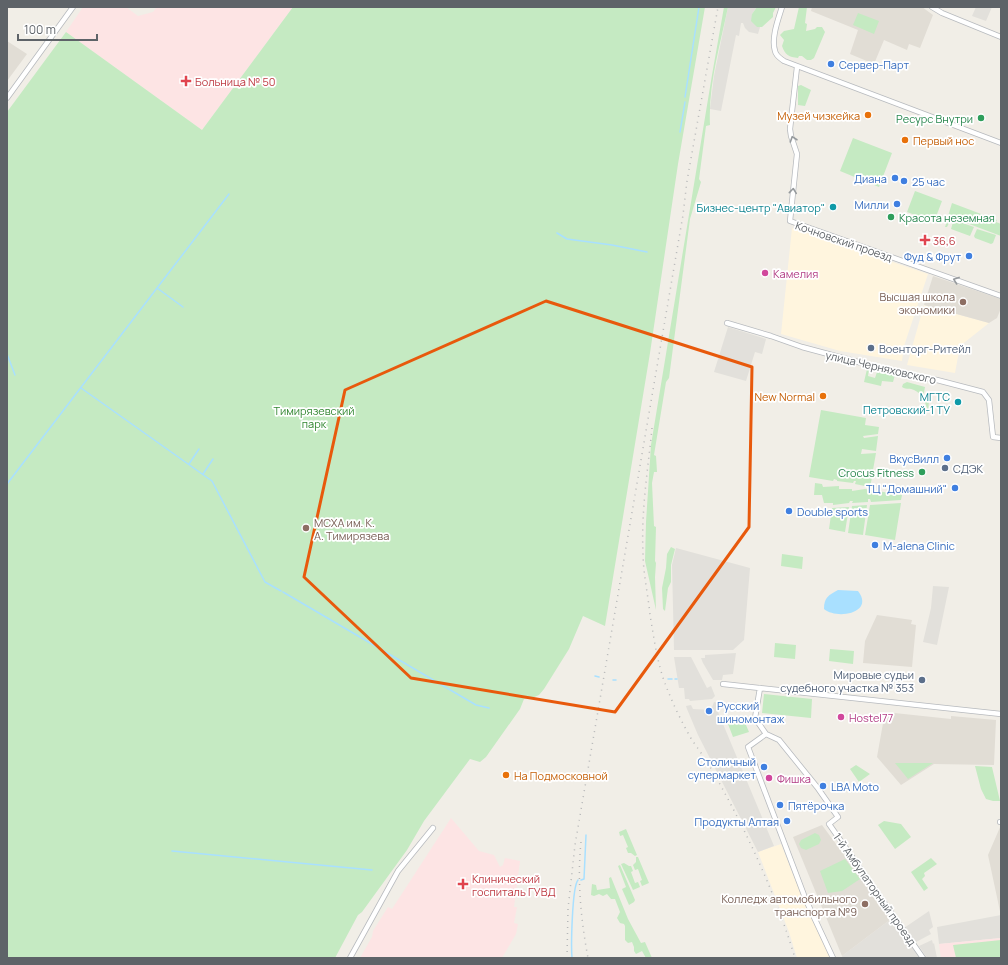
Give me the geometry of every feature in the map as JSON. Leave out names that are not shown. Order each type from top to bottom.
[{"type":"street","points":[[7,98],[73,7]]},
{"type":"street","points":[[782,7],[777,22],[775,51],[780,58],[788,64],[1001,143]]},
{"type":"street","points":[[932,7],[942,13],[1001,38]]},
{"type":"street","name":"Кочновский проезд","points":[[797,67],[790,129],[797,154],[790,221],[1001,296]]},
{"type":"street","name":"улица Черняховского","points":[[727,323],[802,347],[902,374],[937,380],[983,392],[989,400],[993,437],[1001,438]]},
{"type":"street","points":[[723,684],[1001,714]]},
{"type":"street","points":[[760,688],[755,718],[766,734],[748,747],[804,896],[833,958]]},
{"type":"street","name":"1-й Амбулаторный проезд","points":[[766,734],[779,740],[817,787],[838,817],[829,824],[923,958]]},
{"type":"street","points":[[350,958],[398,871],[433,828]]},
{"type":"highlighted area","points":[[546,301],[752,367],[749,527],[615,712],[411,678],[304,577],[345,390]]},
{"type":"shaded area","name":"Больница № 50","points":[[83,7],[126,7],[138,16],[153,12],[157,7],[293,7],[202,130],[66,32]]},
{"type":"shaded area","points":[[728,7],[757,7],[752,14],[757,27],[760,27],[758,34],[749,32],[743,23],[741,23],[739,36],[736,35],[721,111],[710,109],[714,76]]},
{"type":"shaded area","points":[[812,7],[922,7],[933,15],[920,48],[909,44],[907,50],[884,40],[874,64],[850,54],[858,30],[811,11]]},
{"type":"shaded area","points":[[976,7],[992,7],[986,21],[972,16]]},
{"type":"shaded area","points":[[7,41],[27,54],[7,81]]},
{"type":"shaded area","points":[[792,228],[928,274],[904,346],[902,361],[840,351],[781,334]]},
{"type":"shaded area","name":"Высшая школа экономики","points":[[933,276],[1001,299],[1001,308],[997,318],[989,323],[924,305]]},
{"type":"shaded area","points":[[924,305],[989,323],[960,346],[955,373],[907,365]]},
{"type":"shaded area","points":[[728,327],[766,339],[762,354],[755,352],[746,381],[714,372]]},
{"type":"shaded area","points":[[676,548],[750,568],[744,640],[733,650],[674,650],[672,565]]},
{"type":"shaded area","points":[[933,586],[949,587],[937,645],[923,642],[931,608]]},
{"type":"shaded area","points":[[877,615],[912,620],[911,624],[916,625],[912,667],[863,663],[865,641]]},
{"type":"shaded area","points":[[736,653],[733,674],[723,675],[722,680],[713,680],[701,658],[705,658],[705,655]]},
{"type":"shaded area","points":[[674,657],[691,657],[707,688],[711,686],[715,696],[712,699],[690,701],[689,699],[685,699],[684,688],[679,688]]},
{"type":"shaded area","points":[[714,702],[718,703],[718,712],[774,846],[758,852],[698,735],[686,706],[691,705],[693,709],[711,710]]},
{"type":"shaded area","points":[[885,712],[951,719],[951,716],[996,720],[994,765],[934,764],[901,785],[877,757]]},
{"type":"shaded area","name":"Клинический госпиталь ГУВД","points":[[451,818],[479,851],[494,855],[500,867],[503,865],[505,858],[520,861],[514,907],[517,907],[514,923],[518,924],[516,934],[502,958],[360,958],[372,937],[373,931],[388,907],[392,909]]},
{"type":"shaded area","points":[[822,825],[891,919],[842,956],[793,837]]},
{"type":"shaded area","points":[[1001,825],[1001,916],[988,855]]},
{"type":"shaded area","points":[[781,844],[796,882],[832,958],[797,958],[789,932],[758,852]]},
{"type":"shaded area","points":[[929,911],[933,927],[929,930],[931,934],[916,942],[904,928]]},
{"type":"shaded area","points":[[1001,915],[1001,938],[939,944],[937,927]]},
{"type":"shaded area","points":[[891,919],[920,958],[843,958],[842,956]]},
{"type":"shaded area","points":[[1001,938],[1001,958],[941,958],[939,944]]},
{"type":"shaded area","points":[[932,940],[937,958],[927,958],[919,946]]},
{"type":"green space","name":"Тимирязевский парк","points":[[293,7],[705,7],[678,164],[650,353],[605,626],[583,616],[569,649],[544,689],[539,695],[524,699],[520,709],[486,757],[480,762],[470,759],[424,821],[407,850],[362,912],[358,915],[335,958],[7,958],[7,112],[66,32],[202,130]]},
{"type":"green space","points":[[724,7],[728,7],[713,80],[710,125],[706,126],[699,179],[701,182],[690,219],[669,378],[666,382],[654,455],[656,456],[657,472],[654,472],[652,483],[654,526],[656,527],[656,610],[645,561],[651,445]]},
{"type":"green space","points":[[757,7],[776,7],[773,17],[762,27],[757,27],[751,21],[752,14]]},
{"type":"green space","points":[[799,7],[807,7],[805,23],[807,24],[806,31],[817,27],[822,27],[825,32],[814,58],[811,60],[807,60],[802,56],[799,56],[798,58],[790,56],[784,52],[782,46],[784,40],[780,35],[784,31],[794,29]]},
{"type":"green space","points":[[858,13],[879,21],[874,34],[853,25]]},
{"type":"green space","points":[[801,85],[811,90],[805,106],[798,105],[798,86]]},
{"type":"green space","points":[[853,138],[892,153],[879,187],[840,171]]},
{"type":"green space","points":[[915,191],[942,201],[934,222],[907,212]]},
{"type":"green space","points":[[952,203],[997,220],[996,222],[1001,224],[1001,236],[948,216]]},
{"type":"green space","points":[[948,218],[974,227],[970,236],[951,229],[953,222],[950,221],[947,227],[945,227]]},
{"type":"green space","points":[[977,229],[996,235],[993,243],[991,244],[975,238],[974,236]]},
{"type":"green space","points":[[867,369],[869,369],[868,376],[875,378],[877,372],[895,375],[893,382],[882,381],[881,386],[864,382]]},
{"type":"green space","points":[[907,382],[925,387],[923,398],[929,400],[928,412],[920,394],[913,389],[902,387],[903,384]]},
{"type":"green space","points":[[821,410],[866,418],[865,425],[879,427],[878,434],[863,436],[864,438],[878,436],[876,451],[862,449],[861,454],[876,453],[873,470],[858,471],[857,473],[873,473],[870,487],[855,484],[856,481],[853,483],[837,481],[834,479],[833,481],[809,477]]},
{"type":"green space","points":[[815,483],[822,484],[823,487],[839,486],[839,489],[852,489],[852,491],[865,489],[902,495],[901,500],[871,502],[870,499],[868,499],[868,502],[852,503],[853,501],[850,501],[849,503],[833,505],[833,503],[824,503],[822,495],[814,495]]},
{"type":"green space","points":[[901,503],[895,540],[865,535],[870,505]]},
{"type":"green space","points":[[867,505],[863,535],[848,533],[852,506]]},
{"type":"green space","points":[[849,507],[845,532],[829,529],[832,508]]},
{"type":"green space","points":[[671,547],[675,549],[671,565],[671,582],[668,588],[665,611],[663,609],[662,588],[667,554]]},
{"type":"green space","points":[[782,554],[803,557],[802,569],[781,566]]},
{"type":"green space","points":[[775,643],[796,645],[795,659],[774,657]]},
{"type":"green space","points":[[830,649],[854,651],[853,664],[829,661]]},
{"type":"green space","points":[[764,694],[812,699],[811,718],[762,713]]},
{"type":"green space","points":[[743,718],[749,732],[733,737],[728,724]]},
{"type":"green space","points":[[895,763],[933,763],[908,779]]},
{"type":"green space","points":[[856,765],[870,774],[859,782],[850,769]]},
{"type":"green space","points":[[975,766],[992,767],[1000,801],[986,799],[981,789]]},
{"type":"green space","points":[[884,821],[901,824],[911,837],[895,849],[878,825]]},
{"type":"green space","points":[[626,829],[637,855],[635,856],[628,853],[626,848],[628,847],[623,835],[620,836],[619,832]]},
{"type":"green space","points":[[815,833],[819,835],[821,840],[819,844],[806,850],[801,848],[799,844],[801,840]]},
{"type":"green space","points":[[636,857],[638,857],[649,883],[642,886],[640,881],[642,880],[638,869],[635,870],[633,865],[636,862]]},
{"type":"green space","points":[[931,858],[937,864],[924,873],[925,876],[922,879],[928,888],[924,891],[911,872]]},
{"type":"green space","points":[[845,859],[860,879],[842,891],[828,893],[820,871]]},
{"type":"green space","points":[[624,863],[631,866],[633,871],[631,872],[635,883],[638,882],[640,887],[633,890],[621,864]]},
{"type":"green space","points":[[620,865],[635,900],[629,905],[622,889],[626,887],[618,866]]},
{"type":"green space","points":[[611,877],[628,919],[641,943],[645,942],[652,958],[646,958],[642,951],[636,954],[632,942],[628,943],[625,940],[625,926],[624,924],[620,923],[617,918],[620,912],[615,899],[611,899],[607,894],[603,896],[599,894],[594,896],[591,895],[592,884],[596,885],[597,890],[610,888],[609,878]]},
{"type":"green space","points":[[1001,940],[1001,958],[956,958],[953,945]]},
{"type":"water","points":[[838,590],[858,591],[862,599],[862,605],[858,609],[845,614],[837,614],[824,609],[826,599]]},
{"type":"waterway","points":[[685,97],[699,7]]},
{"type":"waterway","points":[[680,132],[685,102]]},
{"type":"waterway","points":[[7,484],[229,194]]},
{"type":"waterway","points":[[557,233],[567,239],[612,245],[647,252]]},
{"type":"waterway","points":[[157,288],[183,307]]},
{"type":"waterway","points":[[7,354],[15,375]]},
{"type":"waterway","points":[[81,388],[212,481],[265,582],[281,591]]},
{"type":"waterway","points":[[189,464],[199,449]]},
{"type":"waterway","points":[[203,474],[213,459]]},
{"type":"waterway","points":[[283,592],[476,705],[489,708]]},
{"type":"waterway","points":[[595,676],[599,677]]},
{"type":"waterway","points":[[581,880],[584,879],[586,835]]},
{"type":"waterway","points":[[172,851],[372,870]]},
{"type":"waterway","points":[[572,958],[573,905],[574,893],[578,880]]},
{"type":"railway","points":[[567,958],[568,909],[575,845],[683,215],[687,181],[718,7]]},
{"type":"railway","points":[[652,428],[644,506],[643,560],[650,615],[660,668],[681,720],[712,770],[748,838],[769,885],[795,958]]},
{"type":"railway","points":[[581,842],[579,871],[580,900],[588,958]]},
{"type":"place","name":"Сервер-Парт","points":[[831,64]]},
{"type":"place","name":"Больница № 50","points":[[186,81]]},
{"type":"place","name":"Музей чизкейка","points":[[868,115]]},
{"type":"place","name":"Ресурс Внутри","points":[[981,118]]},
{"type":"place","name":"Первый нос","points":[[905,140]]},
{"type":"place","name":"Диана","points":[[895,178]]},
{"type":"place","name":"25 час","points":[[904,181]]},
{"type":"place","name":"Милли","points":[[897,204]]},
{"type":"place","name":"Бизнес-центр \"Авиатор\"","points":[[833,207]]},
{"type":"place","name":"Красота неземная","points":[[891,217]]},
{"type":"place","name":"36,6","points":[[925,240]]},
{"type":"place","name":"Фуд & Фрут","points":[[969,256]]},
{"type":"place","name":"Камелия","points":[[765,273]]},
{"type":"place","name":"Высшая школа экономики","points":[[963,302]]},
{"type":"place","name":"Военторг-Ритейл","points":[[871,348]]},
{"type":"place","name":"New Normal","points":[[823,396]]},
{"type":"place","name":"МГТС Петровский-1 ТУ","points":[[958,402]]},
{"type":"place","name":"ВкусВилл","points":[[947,458]]},
{"type":"place","name":"СДЭК","points":[[945,468]]},
{"type":"place","name":"Crocus Fitness","points":[[922,472]]},
{"type":"place","name":"ТЦ \"Домашний\"","points":[[955,488]]},
{"type":"place","name":"Double sports","points":[[789,511]]},
{"type":"place","name":"МСХА им. К. А. Тимирязева","points":[[306,528]]},
{"type":"place","name":"M-alena Clinic","points":[[875,545]]},
{"type":"place","name":"Мировые судьи судебного участка № 353","points":[[922,680]]},
{"type":"place","name":"Русский шиномонтаж","points":[[709,711]]},
{"type":"place","name":"Hostel77","points":[[841,717]]},
{"type":"place","name":"Столичный супермаркет","points":[[764,767]]},
{"type":"place","name":"На Подмосковной","points":[[506,775]]},
{"type":"place","name":"Фишка","points":[[769,778]]},
{"type":"place","name":"LBA Moto","points":[[823,786]]},
{"type":"place","name":"Пятёрочка","points":[[780,805]]},
{"type":"place","name":"Продукты Алтая","points":[[787,821]]},
{"type":"place","name":"Клинический госпиталь ГУВД","points":[[463,884]]},
{"type":"place","name":"Колледж автомобильного транспорта №9","points":[[865,904]]}]
